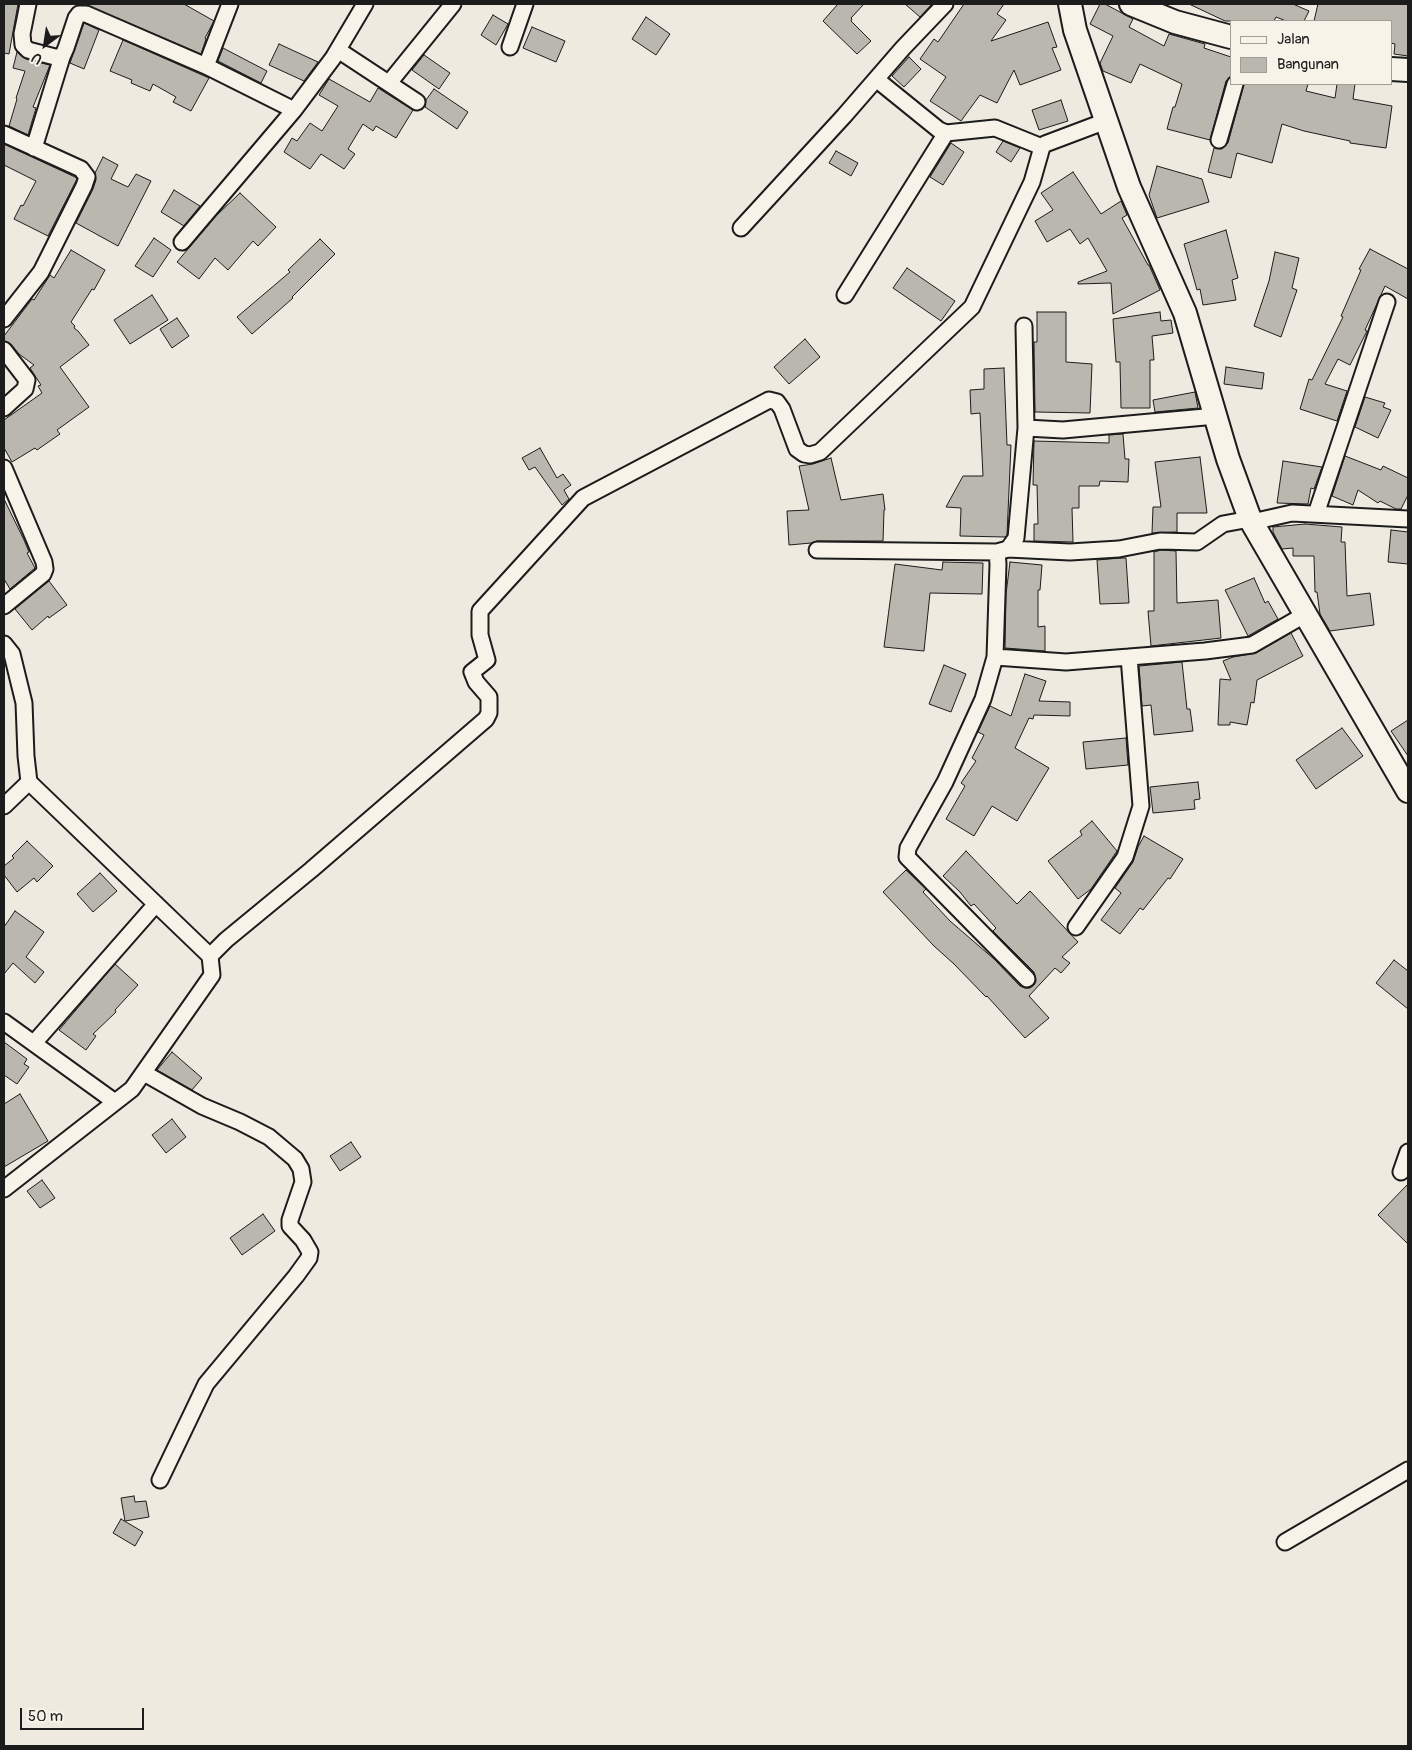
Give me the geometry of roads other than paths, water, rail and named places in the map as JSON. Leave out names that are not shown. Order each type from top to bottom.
[{"type":"street","points":[[28,4],[22,34],[23,45],[28,50],[62,57]]},
{"type":"street","points":[[206,66],[230,4]]},
{"type":"street","points":[[182,242],[294,110],[338,50],[365,4]]},
{"type":"street","points":[[389,83],[452,4]]},
{"type":"street","points":[[510,47],[525,4]]},
{"type":"street","points":[[741,228],[903,48],[946,4]]},
{"type":"street","points":[[1070,4],[1075,30],[1129,188],[1185,313],[1228,459],[1251,521],[1408,791]]},
{"type":"street","points":[[1131,4],[1176,22],[1230,37]]},
{"type":"street","points":[[34,148],[62,57],[79,14],[86,14],[206,66],[294,110]]},
{"type":"street","points":[[338,50],[417,102]]},
{"type":"street","points":[[1392,68],[1408,70]]},
{"type":"street","points":[[876,79],[939,130],[946,133],[995,128],[1042,148]]},
{"type":"street","points":[[1219,140],[1235,85]]},
{"type":"street","points":[[210,956],[226,940],[311,870],[486,719],[490,713],[490,697],[476,682],[472,672],[487,660],[480,635],[480,611],[583,498],[769,400],[777,402],[782,409],[797,449],[804,454],[810,455],[820,452],[972,307],[1032,182],[1042,148],[1045,144],[1106,121]]},
{"type":"street","points":[[845,295],[946,133]]},
{"type":"street","points":[[4,134],[81,169],[86,174],[86,181],[41,272],[4,319]]},
{"type":"street","points":[[1316,514],[1386,302]]},
{"type":"street","points":[[1024,326],[1026,428],[1016,538],[1002,550],[998,564],[995,657],[983,699],[945,782],[908,848],[907,857],[1027,979]]},
{"type":"street","points":[[4,351],[28,380],[25,389],[4,408]]},
{"type":"street","points":[[1026,428],[1063,430],[1216,416]]},
{"type":"street","points":[[4,468],[44,562],[45,569],[43,574],[4,606]]},
{"type":"street","points":[[816,550],[1070,552],[1118,549],[1160,541],[1196,542],[1223,524],[1292,513],[1408,519]]},
{"type":"street","points":[[995,657],[1066,662],[1205,651],[1252,645],[1306,614]]},
{"type":"street","points":[[4,644],[12,654],[24,704],[26,756],[30,782],[210,956],[212,975],[132,1089],[4,1189]]},
{"type":"street","points":[[1076,927],[1125,856],[1140,806],[1129,657]]},
{"type":"street","points":[[4,806],[30,782]]},
{"type":"street","points":[[34,1043],[156,904]]},
{"type":"street","points":[[4,1022],[115,1102]]},
{"type":"street","points":[[144,1073],[202,1106],[269,1137],[295,1159],[301,1169],[303,1182],[290,1220],[290,1226],[303,1240],[310,1252],[309,1258],[296,1276],[206,1384],[160,1480]]},
{"type":"street","points":[[1401,1172],[1408,1152]]},
{"type":"street","points":[[1284,1542],[1408,1470]]}]
